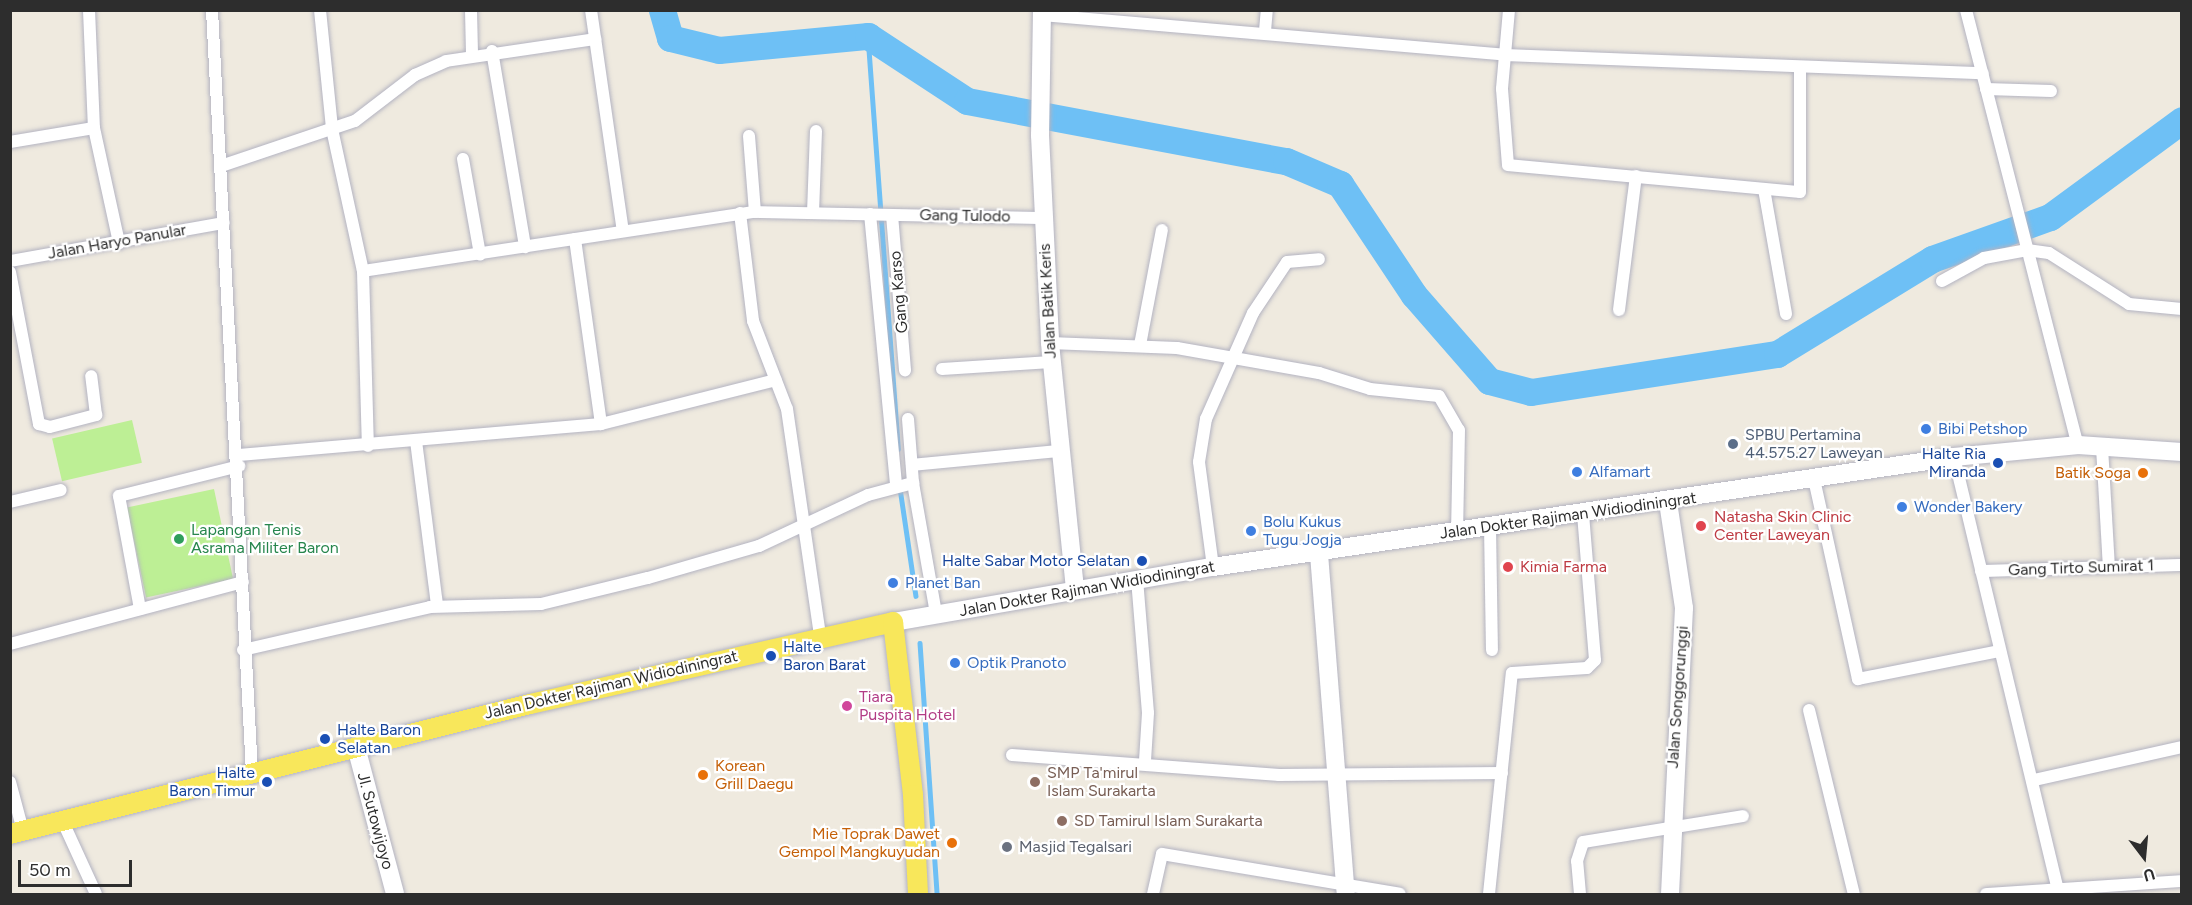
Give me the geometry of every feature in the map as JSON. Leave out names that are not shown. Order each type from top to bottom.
[{"type":"main road","name":"Jalan Batik Keris","points":[[1042,13],[1040,135],[1051,362],[1057,451],[1075,590]]},
{"type":"main road","name":"Jalan Dokter Rajiman Widiodiningrat","points":[[17,832],[252,772],[820,636],[936,614],[1213,567],[1319,554],[1490,526],[1668,502],[1954,458],[2078,445],[2181,452]]},
{"type":"main road","name":"Jalan Songgorunggi","points":[[1668,502],[1684,608],[1671,828],[1671,894]]},
{"type":"main road","points":[[1319,554],[1346,891]]},
{"type":"main road","points":[[893,622],[913,795],[918,894]]},
{"type":"main road","name":"Jl. Sutowijoyo","points":[[356,747],[395,894]]},
{"type":"street","points":[[89,10],[94,128],[119,243]]},
{"type":"street","points":[[212,10],[239,461],[243,650],[252,772]]},
{"type":"street","points":[[320,10],[332,129],[363,271],[368,446]]},
{"type":"street","points":[[471,10],[472,54]]},
{"type":"street","points":[[591,10],[623,231]]},
{"type":"street","points":[[1264,31],[1267,10]]},
{"type":"street","points":[[1509,10],[1504,55],[1505,163],[1764,189],[1804,189],[1800,67]]},
{"type":"street","points":[[1966,10],[2012,197],[2078,445]]},
{"type":"street","points":[[1042,13],[1264,31],[1504,55],[1983,72]]},
{"type":"street","points":[[221,166],[332,129],[370,113],[427,68],[472,54],[595,39]]},
{"type":"street","points":[[492,51],[525,247]]},
{"type":"street","points":[[1986,89],[2051,91]]},
{"type":"street","points":[[10,142],[94,128]]},
{"type":"street","points":[[813,213],[816,131]]},
{"type":"street","points":[[749,135],[755,212]]},
{"type":"street","points":[[463,159],[480,254]]},
{"type":"street","points":[[1619,310],[1636,176]]},
{"type":"street","points":[[1764,189],[1786,314]]},
{"type":"street","points":[[740,213],[753,321],[776,380],[795,453],[801,526],[820,636]]},
{"type":"street","name":"Gang Tulodo","points":[[363,271],[740,213],[1045,218]]},
{"type":"street","points":[[881,214],[903,485],[936,614]]},
{"type":"street","name":"Gang Karso","points":[[881,214],[905,370]]},
{"type":"street","name":"Jalan Haryo Panular","points":[[10,261],[224,223]]},
{"type":"street","points":[[1140,345],[1162,230]]},
{"type":"street","points":[[575,239],[601,424]]},
{"type":"street","points":[[1942,281],[1984,258],[2027,250],[2049,254],[2129,304],[2181,309]]},
{"type":"street","points":[[1213,567],[1199,445],[1253,314],[1287,262],[1319,259]]},
{"type":"street","points":[[10,272],[39,424],[50,427],[96,415],[91,376]]},
{"type":"street","points":[[1050,343],[1140,345],[1319,373],[1370,389],[1439,396],[1459,430],[1457,531]]},
{"type":"street","points":[[942,369],[1051,362]]},
{"type":"street","points":[[140,609],[119,496],[239,461],[416,441],[601,424],[776,380]]},
{"type":"street","points":[[243,650],[437,606],[542,604],[727,557],[903,485],[912,465],[909,419]]},
{"type":"street","points":[[416,441],[437,606]]},
{"type":"street","points":[[2102,447],[2109,567]]},
{"type":"street","points":[[912,465],[1057,451]]},
{"type":"street","points":[[1954,458],[1999,651],[2034,780],[2058,889]]},
{"type":"street","points":[[1814,478],[1858,679],[1999,651]]},
{"type":"street","points":[[10,502],[62,490]]},
{"type":"street","points":[[1489,894],[1514,671],[1587,668],[1595,660],[1582,513]]},
{"type":"street","points":[[1490,526],[1492,650]]},
{"type":"street","name":"Gang Tirto Sumirat 1","points":[[1981,571],[2181,565]]},
{"type":"street","points":[[1137,579],[1148,712],[1145,761]]},
{"type":"street","points":[[10,644],[243,582]]},
{"type":"street","points":[[1809,711],[1854,894]]},
{"type":"street","points":[[2034,780],[2181,747]]},
{"type":"street","points":[[1012,754],[1145,761],[1279,775],[1502,773]]},
{"type":"street","points":[[10,782],[17,832]]},
{"type":"street","points":[[1580,894],[1577,861],[1583,842],[1743,816]]},
{"type":"street","points":[[63,822],[96,894]]},
{"type":"street","points":[[1153,894],[1162,854],[1346,891],[1400,894]]},
{"type":"street","points":[[1986,894],[2058,889],[2107,890],[2181,881]]},
{"type":"green space","points":[[132,420],[142,463],[62,481],[52,438]]},
{"type":"green space","name":"Lapangan Tenis Asrama Militer Baron","points":[[214,489],[233,579],[146,597],[127,508]]},
{"type":"waterway","points":[[662,10],[670,38],[719,50],[868,36],[967,101],[1286,161],[1340,184],[1414,295],[1489,381],[1531,392],[1777,354],[1932,259],[2050,217],[2182,120]]},
{"type":"waterway","points":[[868,36],[898,449]]},
{"type":"waterway","points":[[900,488],[916,596]]},
{"type":"waterway","points":[[920,643],[937,894]]},
{"type":"place","name":"Bibi Petshop","points":[[1926,429]]},
{"type":"place","name":"SPBU Pertamina 44.575.27 Laweyan","points":[[1733,444]]},
{"type":"place","name":"Halte Ria Miranda","points":[[1998,463]]},
{"type":"place","name":"Alfamart","points":[[1577,472]]},
{"type":"place","name":"Batik Soga","points":[[2143,473]]},
{"type":"place","name":"Wonder Bakery","points":[[1902,507]]},
{"type":"place","name":"Natasha Skin Clinic Center Laweyan","points":[[1701,526]]},
{"type":"place","name":"Bolu Kukus Tugu Jogja","points":[[1251,531]]},
{"type":"place","name":"Lapangan Tenis Asrama Militer Baron","points":[[179,539]]},
{"type":"place","name":"Halte Sabar Motor Selatan","points":[[1142,561]]},
{"type":"place","name":"Kimia Farma","points":[[1508,567]]},
{"type":"place","name":"Planet Ban","points":[[893,583]]},
{"type":"place","name":"Halte Baron Barat","points":[[771,656]]},
{"type":"place","name":"Optik Pranoto","points":[[955,663]]},
{"type":"place","name":"Tiara Puspita Hotel","points":[[847,706]]},
{"type":"place","name":"Halte Baron Selatan","points":[[325,739]]},
{"type":"place","name":"Korean Grill Daegu","points":[[703,775]]},
{"type":"place","name":"Halte Baron Timur","points":[[267,782]]},
{"type":"place","name":"SMP Ta'mirul Islam Surakarta","points":[[1035,782]]},
{"type":"place","name":"SD Tamirul Islam Surakarta","points":[[1062,821]]},
{"type":"place","name":"Mie Toprak Dawet Gempol Mangkuyudan","points":[[952,843]]},
{"type":"place","name":"Masjid Tegalsari","points":[[1007,847]]}]
